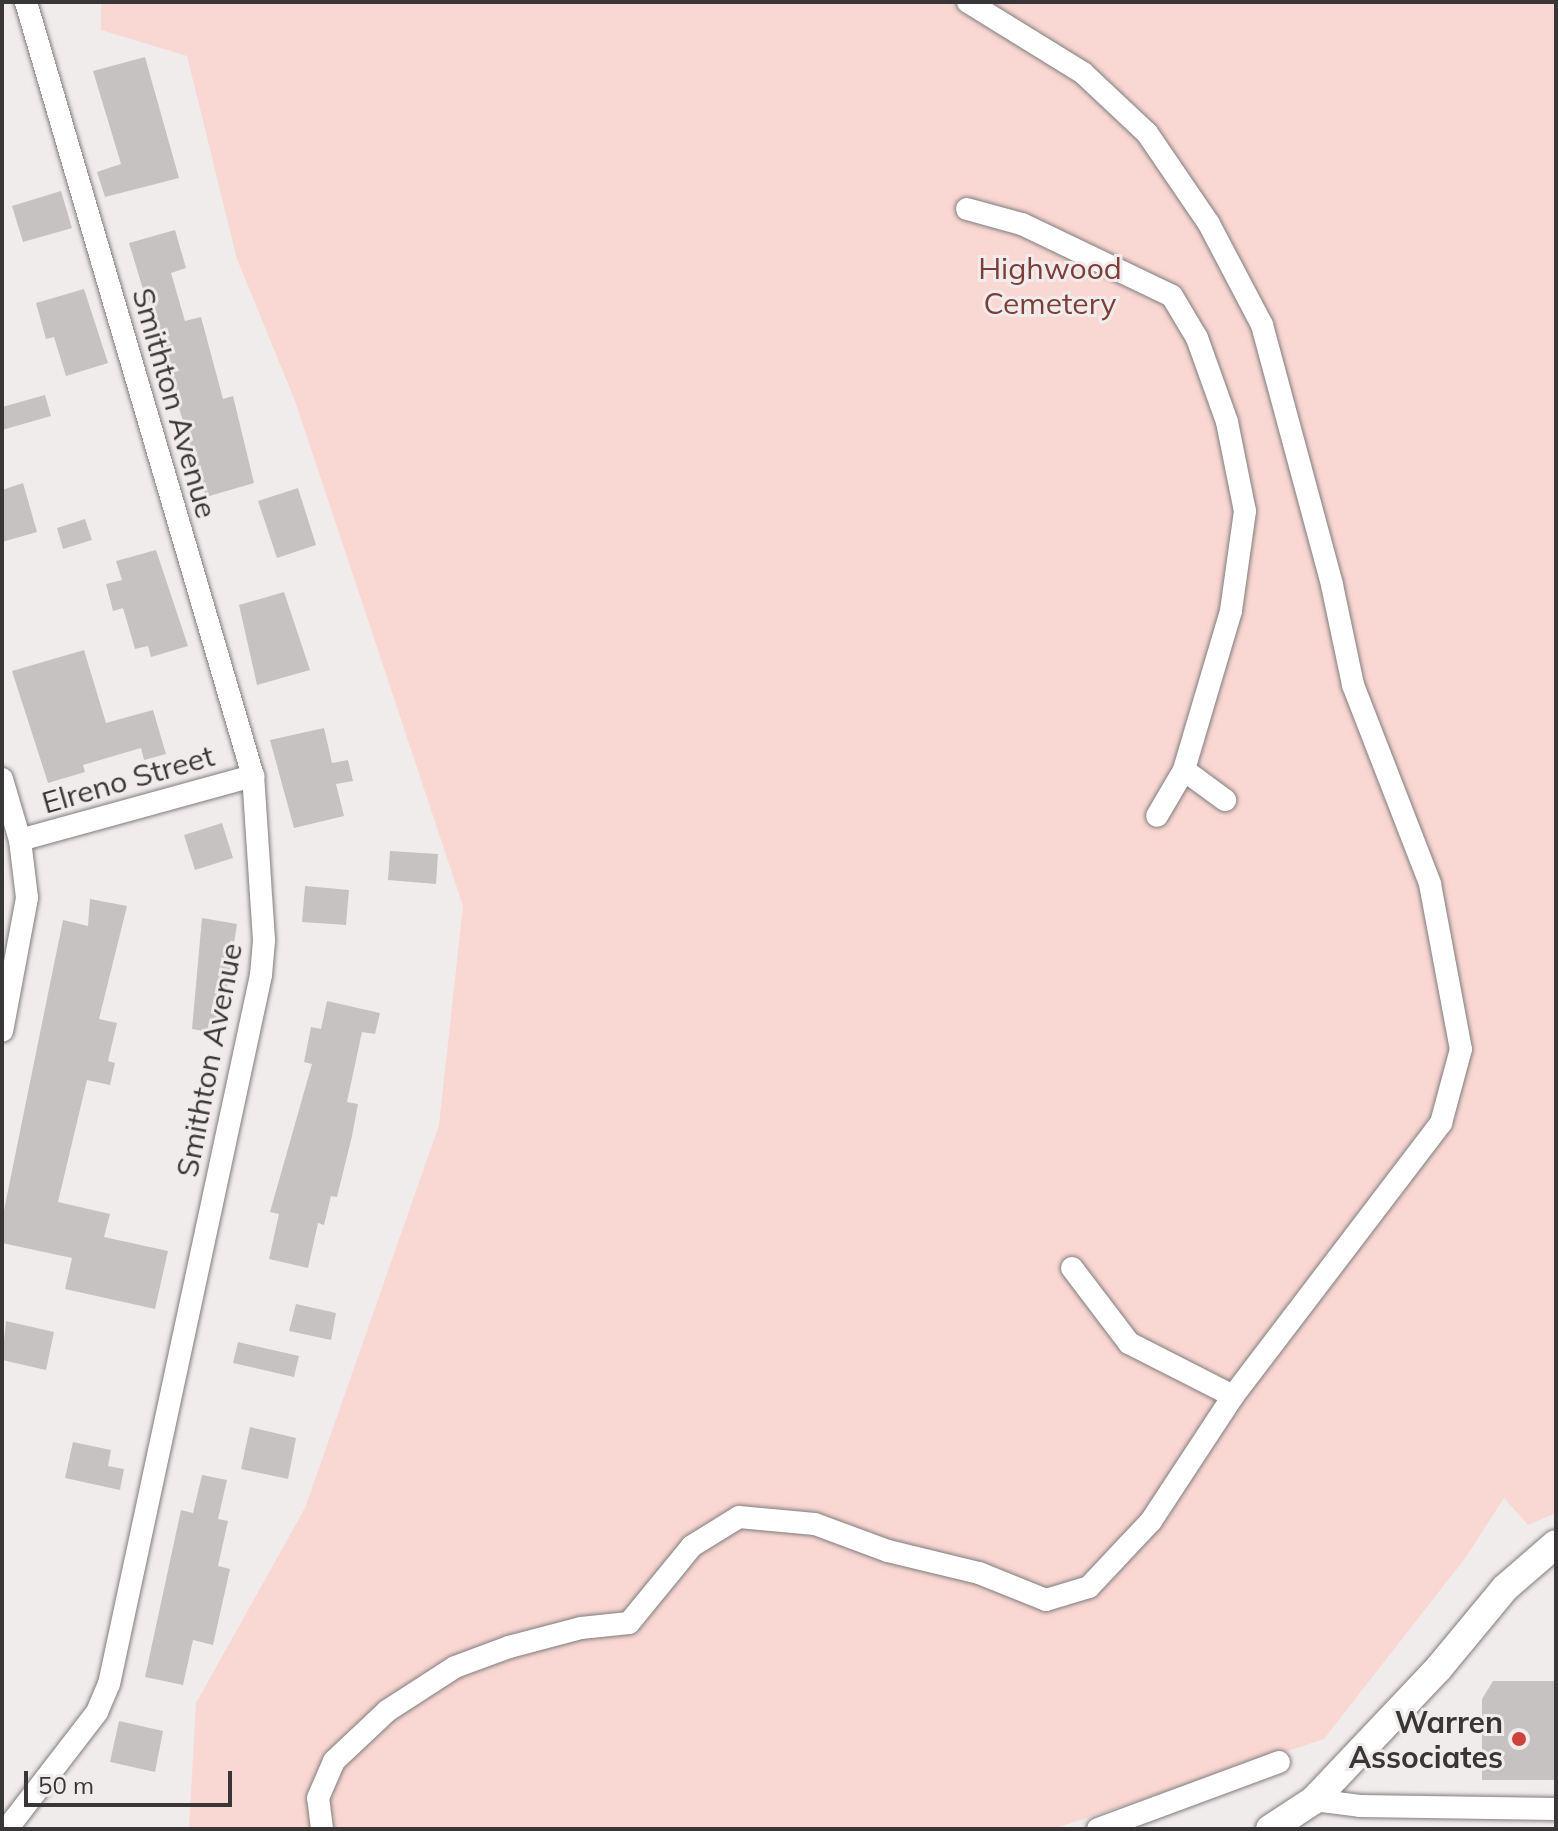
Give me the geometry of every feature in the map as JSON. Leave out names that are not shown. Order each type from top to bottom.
[{"type":"street","name":"Smithton Avenue","points":[[7,1829],[97,1712],[109,1684],[261,975],[262,895],[253,776],[26,2]]},
{"type":"street","points":[[322,1829],[318,1798],[334,1761],[387,1711],[455,1667],[509,1647],[581,1628],[629,1623],[692,1546],[739,1517],[815,1524],[888,1551],[979,1573],[1046,1600],[1089,1587],[1151,1521],[1233,1396],[1441,1123],[1461,1049],[1430,884],[1353,685],[1332,585],[1262,325],[1209,224],[1147,133],[1083,73],[968,2]]},
{"type":"street","points":[[967,209],[1022,224],[1138,276],[1172,296],[1197,338],[1227,422],[1245,511],[1231,611],[1195,702],[1184,770],[1157,816]]},
{"type":"street","points":[[1184,770],[1225,800]]},
{"type":"street","name":"Elreno Street","points":[[20,840],[253,776]]},
{"type":"street","points":[[2,779],[20,840],[27,898],[24,927],[2,1031]]},
{"type":"street","points":[[1072,1268],[1129,1343],[1233,1396]]},
{"type":"street","points":[[1270,1829],[1314,1800],[1438,1669],[1505,1588],[1556,1544]]},
{"type":"street","points":[[1098,1829],[1279,1762]]},
{"type":"street","points":[[1314,1800],[1373,1806],[1556,1809]]},
{"type":"green space","name":"Highwood Cemetery","points":[[101,2],[1556,2],[1556,1513],[1528,1525],[1504,1498],[1466,1557],[1324,1739],[1053,1829],[189,1829],[196,1703],[305,1508],[439,1125],[463,906],[295,401],[237,259],[187,56],[101,30]]},
{"type":"building","points":[[145,57],[179,178],[105,197],[97,172],[121,164],[93,71]]},
{"type":"building","points":[[61,191],[72,228],[23,242],[12,206]]},
{"type":"building","points":[[175,230],[186,268],[171,273],[185,321],[201,317],[223,399],[233,396],[254,483],[206,497],[129,243]]},
{"type":"building","points":[[84,289],[108,363],[66,376],[54,337],[46,339],[36,303]]},
{"type":"building","points":[[45,395],[51,416],[2,430],[2,407]]},
{"type":"building","points":[[23,483],[37,532],[2,542],[2,490]]},
{"type":"building","points":[[298,488],[316,545],[277,558],[258,501]]},
{"type":"building","points":[[85,519],[92,540],[63,549],[57,528]]},
{"type":"building","points":[[156,550],[188,646],[151,657],[148,646],[135,649],[123,608],[113,611],[106,584],[122,580],[116,561]]},
{"type":"building","points":[[284,592],[310,670],[257,685],[239,605]]},
{"type":"building","points":[[84,650],[106,723],[153,710],[166,754],[144,760],[141,748],[83,765],[85,772],[48,783],[12,671]]},
{"type":"building","points":[[324,728],[332,763],[348,760],[353,781],[336,784],[344,816],[294,828],[270,740]]},
{"type":"building","points":[[222,823],[233,858],[195,870],[184,835]]},
{"type":"building","points":[[390,851],[438,854],[436,884],[388,880]]},
{"type":"building","points":[[305,886],[349,890],[346,925],[302,922]]},
{"type":"building","points":[[90,899],[127,906],[99,1019],[117,1023],[108,1061],[115,1063],[110,1085],[87,1080],[58,1202],[110,1214],[104,1237],[168,1251],[155,1309],[65,1289],[72,1258],[2,1243],[2,1220],[63,920],[88,926]]},
{"type":"building","points":[[202,918],[237,924],[220,1034],[192,1029]]},
{"type":"building","points":[[327,1001],[380,1013],[375,1034],[362,1032],[347,1102],[358,1104],[352,1136],[337,1197],[331,1196],[324,1225],[318,1223],[308,1268],[269,1259],[279,1214],[270,1212],[312,1064],[304,1062],[311,1027],[321,1029]]},
{"type":"building","points":[[296,1304],[336,1313],[331,1340],[289,1331]]},
{"type":"building","points":[[6,1321],[54,1332],[46,1370],[2,1360]]},
{"type":"building","points":[[238,1342],[299,1356],[294,1377],[233,1363]]},
{"type":"building","points":[[250,1427],[296,1438],[288,1479],[241,1469]]},
{"type":"building","points":[[73,1442],[111,1450],[108,1466],[124,1469],[120,1490],[65,1478]]},
{"type":"building","points":[[202,1475],[227,1480],[218,1519],[228,1521],[218,1566],[230,1569],[213,1645],[193,1640],[183,1685],[145,1677],[181,1510],[193,1513]]},
{"type":"building","name":"Warren Associates","points":[[1493,1681],[1556,1681],[1556,1780],[1482,1780],[1482,1699]]},
{"type":"building","points":[[119,1721],[163,1731],[155,1772],[110,1762]]},
{"type":"place","name":"Warren Associates","points":[[1519,1739]]}]
